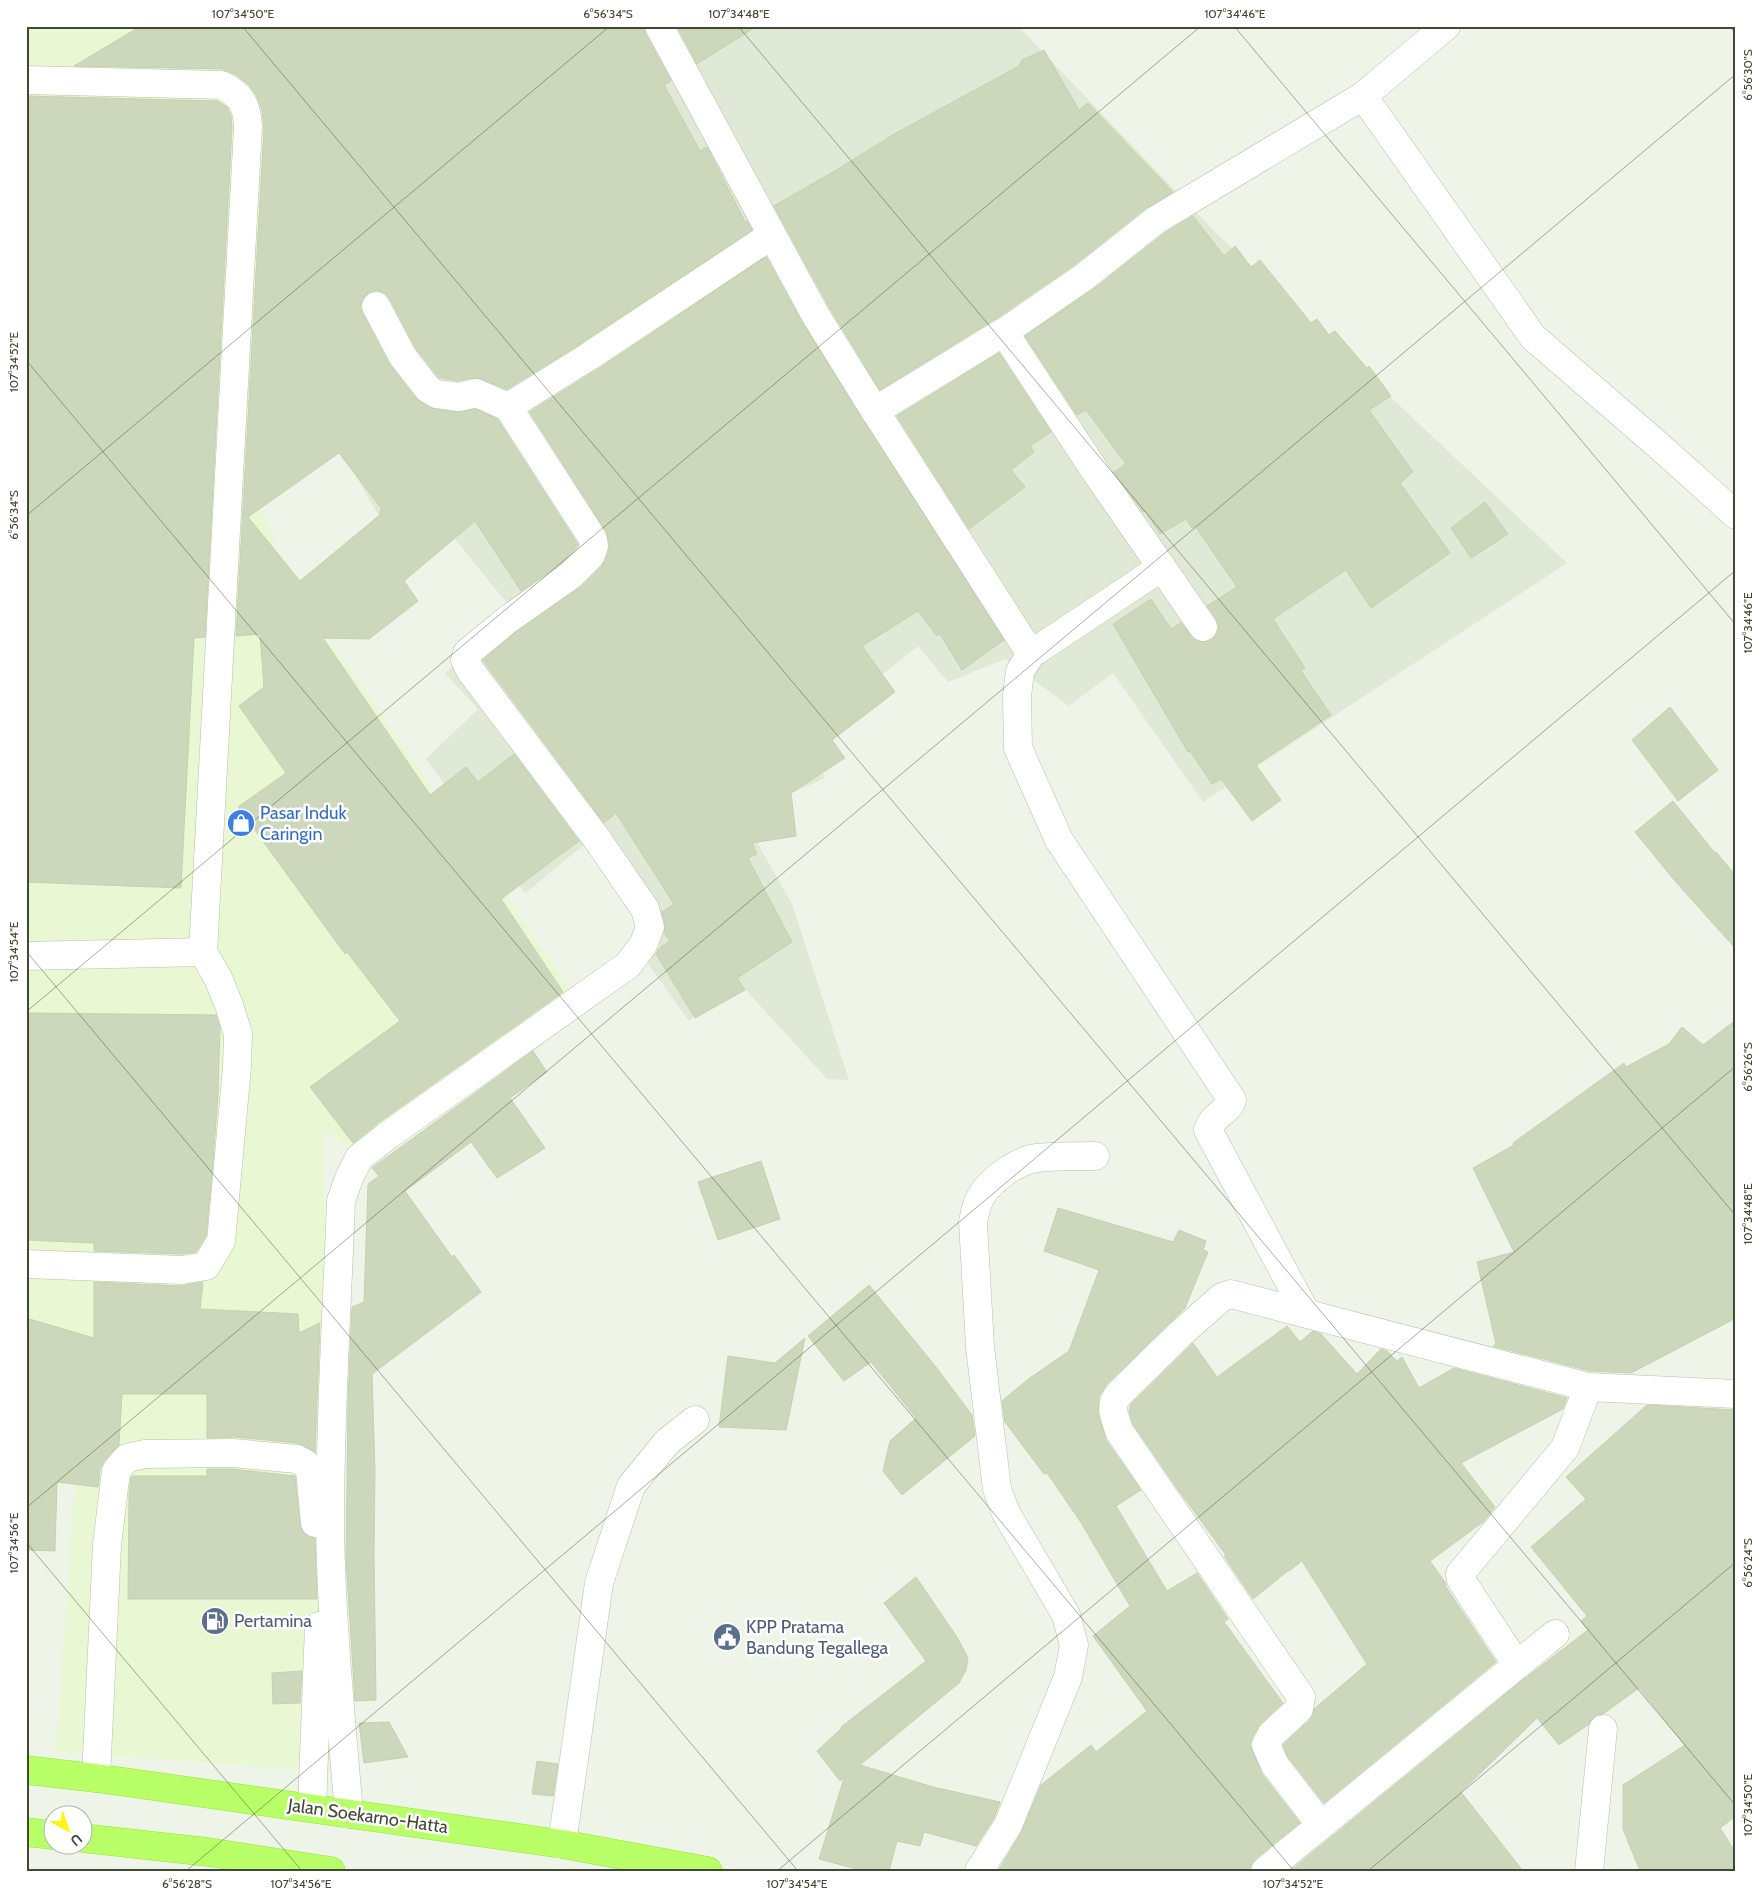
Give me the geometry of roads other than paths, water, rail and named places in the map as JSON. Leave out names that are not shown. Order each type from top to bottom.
[{"type":"highway","name":"Jalan Soekarno-Hatta","points":[[26,1770],[96,1778],[562,1844],[708,1871]]},
{"type":"highway","points":[[26,1832],[42,1834]]},
{"type":"highway","points":[[92,1839],[208,1852],[330,1871]]},
{"type":"street","points":[[659,26],[816,316],[1030,654]]},
{"type":"street","points":[[875,411],[1004,332],[1084,277],[1156,220],[1363,96],[1446,26]]},
{"type":"street","points":[[26,80],[221,86],[231,90],[239,97],[247,109],[248,137],[203,952],[218,978],[238,1034],[237,1067],[221,1241],[206,1266],[182,1270],[26,1264]]},
{"type":"street","points":[[1363,96],[1533,337],[1736,515]]},
{"type":"street","points":[[508,407],[588,357],[772,235]]},
{"type":"street","points":[[349,1814],[335,1638],[330,1524],[331,1421],[340,1201],[359,1158],[628,964],[644,946],[650,927],[645,909],[597,840],[476,678],[465,660],[468,653],[507,620],[571,575],[591,555],[594,546],[593,539],[508,407],[476,393],[459,397],[436,394],[428,389],[403,357],[376,306]]},
{"type":"street","points":[[1004,332],[1093,468],[1203,627]]},
{"type":"street","points":[[1162,567],[1030,654],[1020,671],[1017,696],[1018,748],[1059,840],[1232,1100],[1231,1104],[1214,1118],[1208,1130],[1306,1313]]},
{"type":"street","points":[[26,956],[203,952]]},
{"type":"street","points":[[979,1871],[1008,1825],[1068,1678],[1074,1646],[1066,1615],[1006,1513],[997,1489],[980,1347],[973,1222],[977,1205],[984,1192],[994,1182],[1019,1164],[1035,1158],[1094,1156]]},
{"type":"street","points":[[1321,1825],[1276,1765],[1266,1745],[1271,1735],[1299,1709],[1301,1697],[1119,1430],[1112,1408],[1114,1400],[1119,1394],[1180,1334],[1222,1297],[1230,1294],[1588,1387],[1736,1394]]},
{"type":"street","points":[[1517,1664],[1461,1580],[1460,1574],[1565,1448],[1588,1387]]},
{"type":"street","points":[[562,1844],[599,1583],[631,1486],[667,1442],[695,1420]]},
{"type":"street","points":[[96,1778],[107,1545],[116,1471],[127,1458],[145,1454],[233,1453],[297,1459],[306,1464],[310,1471],[320,1574],[312,1808]]},
{"type":"street","points":[[1264,1871],[1555,1634]]},
{"type":"street","points":[[1590,1871],[1603,1729]]},
{"type":"place","name":"Pasar Induk Caringin","points":[[241,823]]},
{"type":"place","name":"Pertamina","points":[[215,1621]]},
{"type":"place","name":"KPP Pratama Bandung Tegallega","points":[[727,1637]]}]
